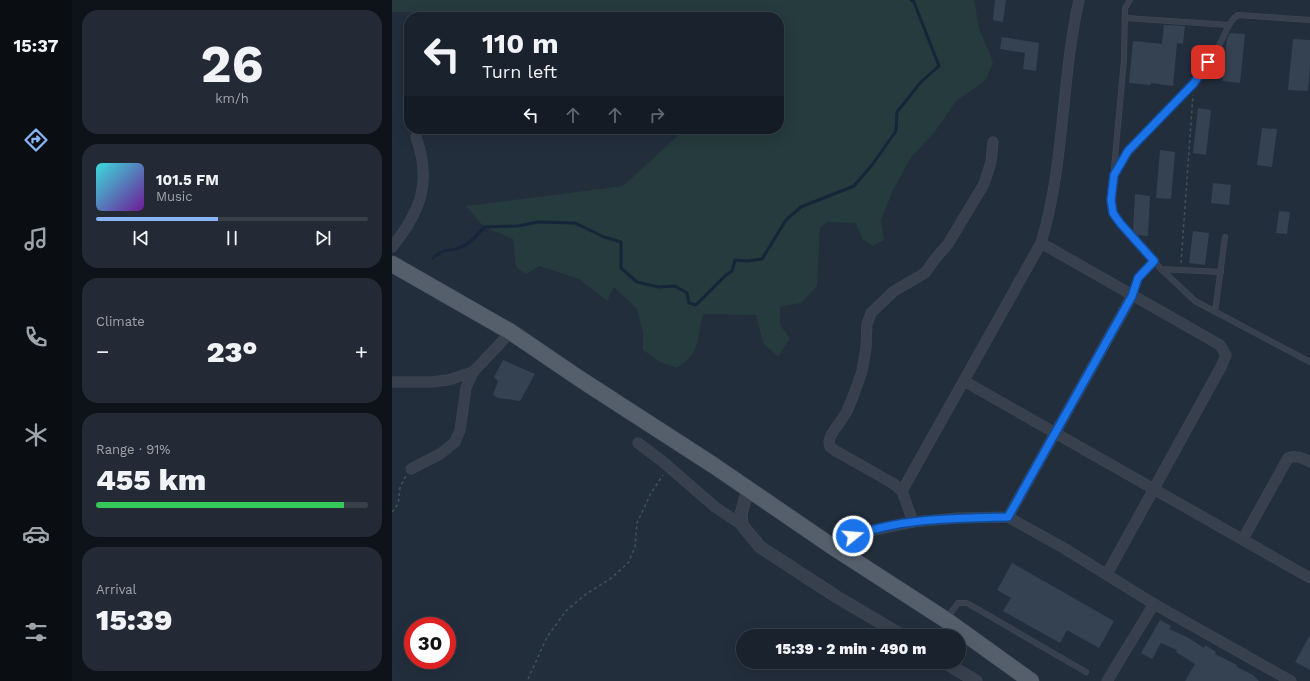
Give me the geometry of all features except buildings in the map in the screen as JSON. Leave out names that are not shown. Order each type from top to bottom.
[{"type":"main road","points":[[392,264],[510,332],[830,545],[946,620],[1031,681]]},
{"type":"street","points":[[902,491],[1041,243],[1048,221],[1056,173],[1073,27],[1079,0]]},
{"type":"street","points":[[392,247],[407,229],[422,192],[422,153],[416,137]]},
{"type":"street","points":[[913,522],[902,491],[894,484],[830,447],[829,441],[831,435],[846,414],[862,371],[866,348],[867,324],[871,313],[886,297],[925,272],[948,244],[984,184],[991,162],[992,142]]},
{"type":"street","points":[[1041,243],[1220,345],[1226,355],[1222,365],[1107,574]]},
{"type":"street","points":[[1008,517],[1132,296]]},
{"type":"street","points":[[411,470],[440,454],[455,442],[460,430],[466,388],[472,372],[510,332]]},
{"type":"street","points":[[392,382],[431,382],[448,380],[472,372]]},
{"type":"street","points":[[964,381],[1153,490],[1243,539],[1310,578]]},
{"type":"street","points":[[638,443],[669,466],[715,507],[742,525],[760,547],[776,559],[891,629]]},
{"type":"street","points":[[1243,539],[1288,458],[1294,456],[1300,457],[1310,462]]},
{"type":"street","points":[[742,525],[741,514],[748,489]]},
{"type":"street","points":[[830,545],[865,532],[913,522],[958,518],[1008,517],[1107,574],[1154,604],[1291,681]]},
{"type":"street","points":[[1106,681],[1154,604]]},
{"type":"street","points":[[956,669],[976,681]]},
{"type":"lane","points":[[1130,0],[1125,8],[1124,60],[1111,200],[1113,213],[1161,269],[1195,301],[1310,362]]},
{"type":"lane","points":[[1114,175],[1128,151],[1194,83],[1216,52],[1234,18],[1238,15],[1310,20]]},
{"type":"lane","points":[[1126,18],[1229,25]]},
{"type":"lane","points":[[1215,312],[1225,237]]},
{"type":"lane","points":[[1132,296],[1138,278],[1154,261]]},
{"type":"lane","points":[[1161,269],[1221,272]]},
{"type":"lane","points":[[946,620],[958,603],[967,603],[1086,672]]},
{"type":"path","points":[[1180,269],[1194,83]]},
{"type":"path","points":[[528,680],[546,637],[566,611],[586,594],[610,579],[628,563],[635,547],[637,523],[651,493],[669,466]]},
{"type":"path","points":[[392,512],[398,506],[400,499],[400,487],[411,470]]},
{"type":"green space","points":[[392,0],[974,0],[979,28],[993,62],[986,80],[956,101],[934,133],[912,156],[894,188],[881,220],[884,240],[873,246],[862,239],[856,223],[827,222],[820,228],[817,286],[801,303],[780,307],[780,325],[790,338],[778,357],[763,343],[756,315],[703,314],[697,344],[694,351],[685,362],[677,368],[660,362],[643,350],[643,333],[637,309],[614,287],[607,301],[579,279],[540,266],[526,274],[516,267],[513,239],[484,227],[466,206],[623,186],[680,134],[784,134],[784,12],[392,12]]},
{"type":"waterway","points":[[433,258],[444,251],[464,246],[484,227],[518,226],[538,222],[575,223],[604,237],[621,242],[621,268],[637,282],[659,287],[675,286],[687,293],[689,303],[696,305],[726,275],[732,271],[735,260],[747,261],[762,259],[786,220],[801,207],[854,186],[872,165],[896,131],[897,112],[921,82],[939,66],[914,2],[911,0]]},
{"type":"route","points":[[853,536],[913,522],[958,518],[1008,517],[1132,296],[1138,278],[1154,261],[1113,213],[1111,200],[1114,175],[1128,151],[1194,83],[1208,62]]}]
